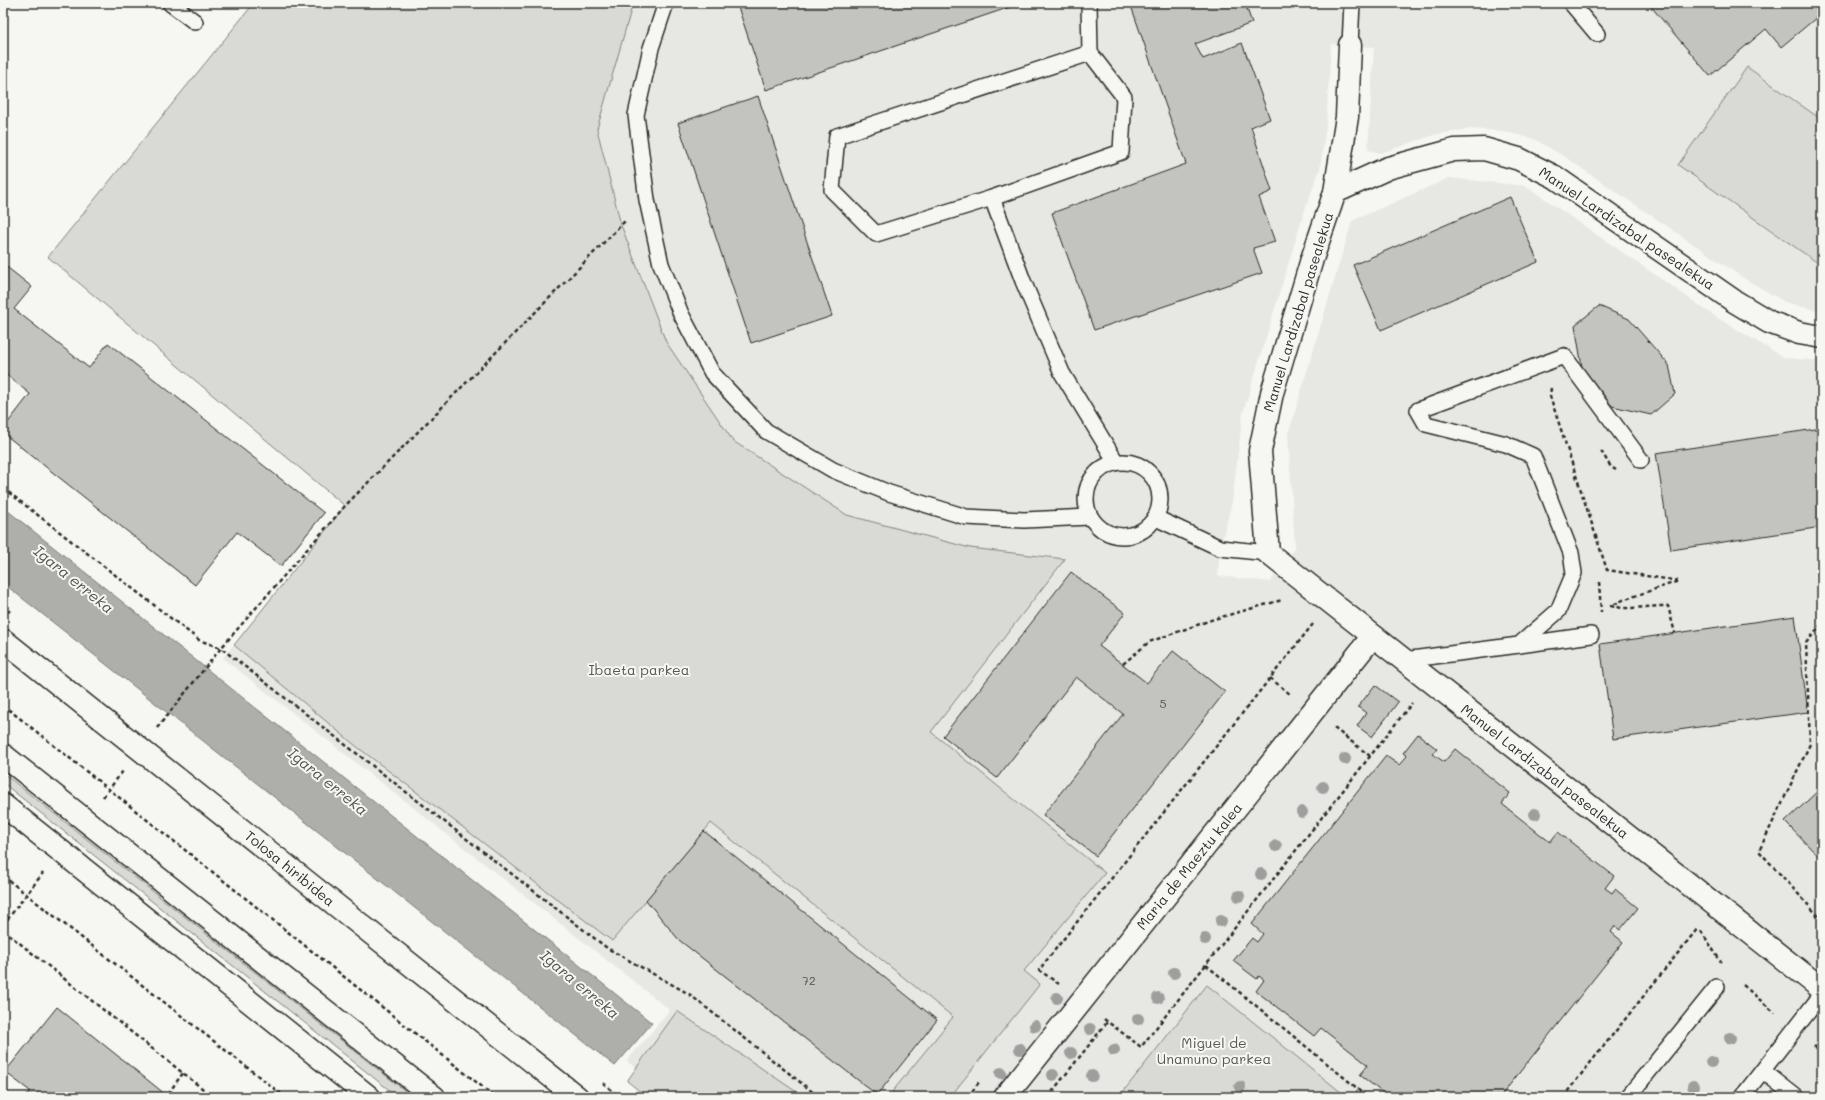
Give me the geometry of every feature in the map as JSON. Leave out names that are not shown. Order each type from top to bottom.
[{"type":"street","name":"Manuel Lardizabal pasealekua","points":[[1350,45],[1347,117],[1335,192],[1312,259],[1272,393],[1260,451],[1268,553],[1822,989]]},
{"type":"street","name":"Manuel Lardizabal pasealekua","points":[[1335,192],[1388,168],[1454,150],[1484,149],[1519,159],[1555,177],[1734,301],[1769,322],[1799,333],[1822,337]]},
{"type":"street","name":"Maria de Maeztu kalea","points":[[1005,1097],[1373,636]]},
{"type":"street","name":"Tolosa hiribidea","points":[[3,640],[577,1097]]},
{"type":"street","points":[[3,755],[434,1097]]},
{"type":"street","points":[[3,805],[369,1097]]},
{"type":"lane","points":[[170,3],[195,22]]},
{"type":"lane","points":[[666,3],[651,48],[636,115],[647,200],[661,264],[681,314],[712,373],[766,431],[834,470],[889,493],[966,517],[1024,520],[1090,517]]},
{"type":"lane","points":[[1089,3],[1090,53],[1124,97],[1121,152],[992,198],[876,234],[832,190],[837,136],[1090,53]]},
{"type":"lane","points":[[1350,45],[1352,3]]},
{"type":"lane","points":[[1571,3],[1597,34]]},
{"type":"lane","points":[[992,198],[1023,281],[1062,373],[1116,462]]},
{"type":"lane","points":[[1519,645],[1558,611],[1574,573],[1571,553],[1534,456],[1506,444],[1426,424],[1418,410],[1542,362],[1564,356],[1641,460]]},
{"type":"lane","points":[[1116,462],[1135,463],[1147,469],[1157,481],[1161,493],[1160,506],[1156,518],[1148,528],[1136,534],[1124,537],[1111,534],[1098,527],[1090,517],[1087,510],[1085,496],[1088,484],[1093,476],[1103,467],[1116,462]]},
{"type":"lane","points":[[1156,518],[1220,548],[1268,553]]},
{"type":"lane","points":[[1404,660],[1591,635]]},
{"type":"lane","points":[[1628,1097],[1717,987]]},
{"type":"lane","points":[[1742,1097],[1822,994]]},
{"type":"lane","points":[[1763,1070],[1796,1097]]},
{"type":"path","points":[[165,719],[221,648],[345,506],[621,225]]},
{"type":"path","points":[[1558,385],[1551,387],[1550,396],[1607,570],[1679,581],[1624,600],[1612,606],[1621,609],[1649,605],[1668,606],[1675,633]]},
{"type":"path","points":[[1599,448],[1611,467],[1621,474]]},
{"type":"path","points":[[3,488],[199,640],[221,648],[608,948],[689,994],[819,1097]]},
{"type":"path","points":[[1596,535],[1597,550]]},
{"type":"path","points":[[1599,581],[1601,620]]},
{"type":"path","points":[[1123,664],[1149,642],[1214,619],[1289,598]]},
{"type":"path","points":[[1314,622],[1039,970],[1141,1047],[1416,698]]},
{"type":"path","points":[[1822,624],[1806,642],[1810,744],[1759,851],[1822,920]]},
{"type":"path","points":[[1270,678],[1294,697]]},
{"type":"path","points":[[3,705],[495,1097]]},
{"type":"path","points":[[1328,723],[1370,756]]},
{"type":"path","points":[[3,876],[285,1097]]},
{"type":"path","points":[[1693,923],[1699,928],[1723,965]]},
{"type":"path","points":[[1563,1097],[1699,928]]},
{"type":"path","points":[[3,930],[213,1097]]},
{"type":"path","points":[[1206,965],[1368,1097]]},
{"type":"path","points":[[1739,981],[1794,1030],[1822,1052]]},
{"type":"path","points":[[1048,1097],[1108,1021]]},
{"type":"path","points":[[178,1097],[170,1091],[183,1073]]},
{"type":"shaded area","points":[[598,3],[1822,3],[1822,312],[1785,302],[1745,279],[1565,157],[1534,139],[1503,131],[1469,129],[1434,135],[1381,153],[1368,150],[1374,47],[1331,44],[1326,125],[1320,169],[1305,209],[1243,413],[1232,502],[1220,548],[1218,576],[1270,582],[1295,547],[1288,435],[1352,221],[1449,178],[1526,186],[1719,319],[1785,358],[1822,361],[1822,1097],[673,1097],[627,1061],[670,1010],[223,658],[345,506],[621,225],[597,129]]},
{"type":"green space","name":"Ibaeta parkea","points":[[254,3],[633,3],[597,129],[621,225],[666,342],[733,441],[847,515],[970,548],[1065,559],[931,732],[1105,873],[1024,971],[1040,984],[950,1097],[898,1097],[892,1092],[953,1017],[711,823],[612,941],[356,746],[234,645],[345,506],[48,257]]},
{"type":"green space","points":[[1747,67],[1822,120],[1822,266],[1678,165]]},
{"type":"green space","points":[[3,773],[413,1097],[398,1097],[3,783]]},
{"type":"green space","name":"Miguel de Unamuno parkea","points":[[1207,985],[1347,1097],[1119,1097]]},
{"type":"green space","points":[[677,1011],[804,1097],[647,1097],[627,1081]]},
{"type":"water","name":"Igara erreka","points":[[3,507],[652,1023],[615,1066],[3,583]]},
{"type":"building","points":[[1022,3],[766,90],[737,4]]},
{"type":"building","points":[[1130,3],[1245,3],[1252,23],[1195,44],[1203,59],[1242,43],[1270,119],[1251,127],[1272,191],[1259,197],[1275,242],[1253,248],[1262,273],[1094,330],[1052,213],[1186,164]]},
{"type":"building","points":[[1648,3],[1822,3],[1822,13],[1781,47],[1766,29],[1710,76]]},
{"type":"building","points":[[758,96],[832,316],[751,343],[678,123]]},
{"type":"building","points":[[1510,197],[1538,262],[1381,330],[1353,265]]},
{"type":"building","points":[[3,264],[32,287],[14,309],[89,368],[108,343],[324,513],[281,566],[237,532],[195,585],[3,433],[3,429],[30,394],[3,372]]},
{"type":"building","points":[[1599,306],[1629,319],[1669,365],[1675,394],[1651,415],[1612,406],[1582,367],[1575,325]]},
{"type":"building","points":[[1822,428],[1822,527],[1671,550],[1656,453]]},
{"type":"building","points":[[1071,572],[1125,613],[1099,646],[1147,683],[1173,651],[1225,692],[1096,856],[1043,815],[1123,714],[1076,677],[997,778],[943,736]]},
{"type":"building","points":[[1795,616],[1808,712],[1613,739],[1600,644]]},
{"type":"building","points":[[1375,685],[1398,702],[1372,737],[1357,726],[1366,713],[1358,707]]},
{"type":"building","points":[[1418,734],[1437,749],[1433,754],[1444,762],[1455,749],[1510,793],[1502,804],[1550,842],[1558,832],[1614,876],[1605,888],[1612,893],[1615,889],[1638,908],[1620,930],[1615,926],[1611,932],[1623,942],[1500,1097],[1388,1097],[1360,1075],[1368,1065],[1321,1028],[1314,1036],[1256,991],[1264,980],[1259,976],[1257,979],[1233,961],[1252,938],[1257,942],[1263,934],[1252,924],[1386,756],[1399,765],[1407,756],[1403,753]]},
{"type":"building","points":[[1822,787],[1822,860],[1785,822]]},
{"type":"building","points":[[704,831],[937,1020],[877,1095],[679,940],[646,900]]},
{"type":"building","points":[[57,1007],[165,1094],[163,1097],[25,1097],[30,1091],[5,1072]]}]
